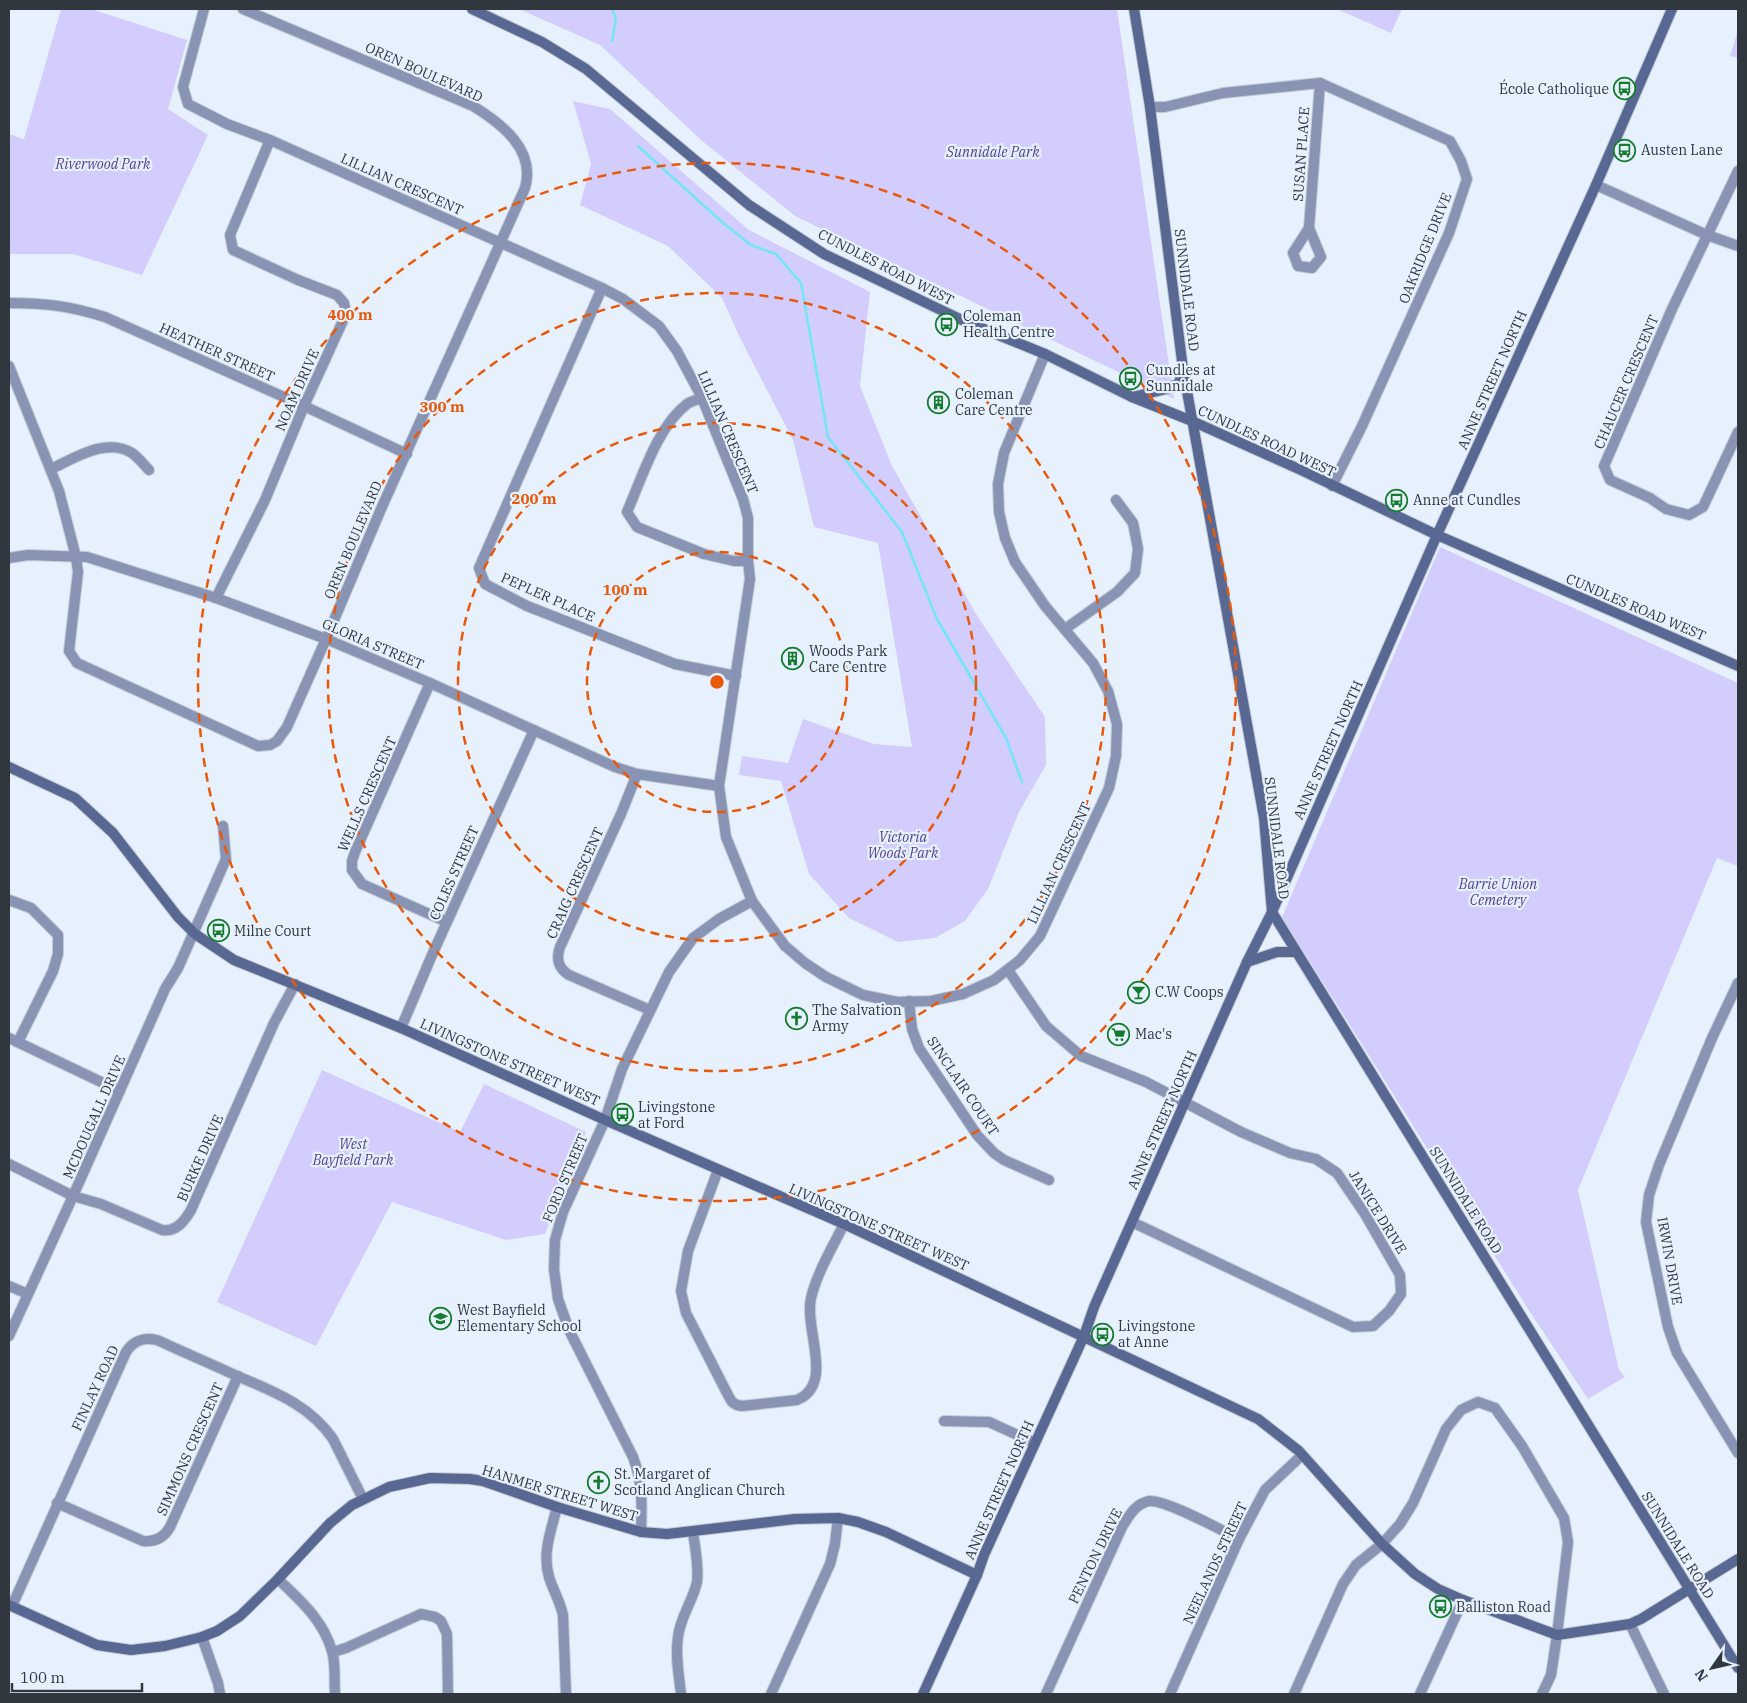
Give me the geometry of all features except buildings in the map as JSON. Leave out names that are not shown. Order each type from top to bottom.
[{"type":"street","name":"LILLIAN CRESCENT","points":[[204,9],[183,87],[188,104],[227,124],[270,140],[602,288],[623,299],[660,326],[677,351],[702,398],[743,500],[748,518],[750,579],[719,786],[726,837],[752,901],[785,946],[805,963],[826,976],[863,994],[897,1002],[931,1001],[963,994],[994,980],[1020,960],[1040,936],[1109,788],[1116,756],[1117,724],[1108,691],[1093,663],[1045,606],[1015,562],[1005,538],[999,512],[998,484],[1004,453],[1045,354]]},
{"type":"street","name":"OREN BOULEVARD","points":[[9,366],[59,491],[76,557],[78,572],[69,651],[77,663],[258,746],[270,745],[282,735],[326,639],[381,509],[524,188],[528,169],[522,151],[495,122],[473,106],[243,9]]},
{"type":"street","name":"CUNDLES ROAD WEST","points":[[472,9],[542,42],[586,69],[749,205],[824,254],[964,321],[1045,354],[1132,397],[1192,421],[1302,470],[1437,535],[1738,666]]},
{"type":"street","name":"SUNNIDALE ROAD","points":[[1134,9],[1150,107],[1183,368],[1264,818],[1272,912],[1738,1668]]},
{"type":"street","name":"ANNE STREET NORTH","points":[[923,1694],[1034,1443],[1084,1336],[1094,1307],[1247,962],[1272,912],[1437,535],[1596,185],[1672,9]]},
{"type":"street","name":"OAKRIDGE DRIVE","points":[[1150,107],[1165,107],[1223,92],[1320,83],[1450,141],[1461,161],[1467,180],[1449,233],[1362,426],[1332,486]]},
{"type":"street","name":"SUSAN PLACE","points":[[1309,228],[1320,83]]},
{"type":"street","name":"NOAM DRIVE","points":[[216,598],[265,500],[304,406],[346,314],[344,303],[337,295],[298,280],[233,250],[230,235],[270,140]]},
{"type":"street","points":[[1707,235],[1738,171]]},
{"type":"street","points":[[1596,185],[1707,235],[1738,246]]},
{"type":"street","name":"CHAUCER CRESCENT","points":[[1707,235],[1672,309],[1604,466],[1610,480],[1650,498],[1666,509],[1688,515],[1703,507],[1738,432]]},
{"type":"street","name":"PEPLER PLACE","points":[[602,288],[479,568],[485,584],[528,606],[676,664],[736,676]]},
{"type":"street","name":"HEATHER STREET","points":[[9,303],[51,304],[75,308],[105,317],[407,454]]},
{"type":"street","points":[[1132,397],[1167,389],[1178,383],[1183,368]]},
{"type":"street","points":[[702,398],[688,404],[673,418],[658,442],[627,512],[637,527],[704,554],[734,561],[748,562]]},
{"type":"street","points":[[51,469],[92,450],[110,446],[132,453],[149,470]]},
{"type":"street","points":[[1064,629],[1117,592],[1134,573],[1138,549],[1133,523],[1116,500]]},
{"type":"street","name":"GLORIA STREET","points":[[9,558],[28,555],[87,557],[216,598],[326,639],[430,683],[592,757],[636,774],[719,786]]},
{"type":"street","name":"WELLS CRESCENT","points":[[430,683],[355,852],[352,870],[362,884],[447,922]]},
{"type":"street","name":"COLES STREET","points":[[401,1028],[534,730]]},
{"type":"street","name":"LIVINGSTONE STREET WEST","points":[[9,767],[75,798],[113,833],[167,904],[194,934],[234,960],[401,1028],[604,1120],[844,1224],[1258,1419],[1302,1455],[1382,1544],[1415,1574],[1438,1589],[1557,1634],[1630,1624],[1690,1590],[1738,1559]]},
{"type":"street","name":"CRAIG CRESCENT","points":[[636,774],[621,814],[560,947],[557,958],[562,968],[569,975],[650,1010]]},
{"type":"street","points":[[194,934],[226,860],[223,826]]},
{"type":"street","points":[[9,900],[31,908],[58,936],[58,954],[53,971],[13,1040],[120,1091]]},
{"type":"street","name":"FORD STREET","points":[[641,1532],[643,1499],[637,1469],[633,1457],[569,1330],[558,1299],[554,1269],[555,1240],[563,1212],[604,1120],[622,1069],[669,972],[693,938],[719,919],[752,901]]},
{"type":"street","name":"MCDOUGALL DRIVE","points":[[9,1336],[74,1196],[166,989],[194,934]]},
{"type":"street","points":[[1247,962],[1266,954],[1296,952]]},
{"type":"street","name":"JANICE DRIVE","points":[[1008,970],[1046,1026],[1081,1056],[1146,1082],[1241,1132],[1290,1153],[1316,1159],[1337,1173],[1365,1214],[1400,1275],[1401,1294],[1389,1312],[1373,1326],[1354,1327],[1132,1222]]},
{"type":"street","name":"IRWIN DRIVE","points":[[1738,982],[1658,1165],[1648,1195],[1646,1222],[1668,1327],[1677,1353],[1738,1453]]},
{"type":"street","name":"BURKE DRIVE","points":[[9,1164],[74,1196],[101,1204],[162,1230],[171,1230],[181,1224],[191,1210],[274,1023],[295,984]]},
{"type":"street","name":"SINCLAIR COURT","points":[[909,1002],[912,1029],[919,1048],[977,1136],[1004,1160],[1049,1180]]},
{"type":"street","points":[[718,1170],[688,1251],[681,1291],[686,1313],[728,1396],[737,1405],[797,1400],[804,1397],[813,1388],[817,1368],[810,1318],[811,1298],[819,1275],[844,1224]]},
{"type":"street","points":[[9,1286],[28,1294]]},
{"type":"street","name":"FINLAY ROAD","points":[[10,1606],[126,1352],[133,1343],[147,1338],[157,1340],[282,1395],[309,1412],[327,1430],[338,1447],[363,1499]]},
{"type":"street","name":"SIMMONS CRESCENT","points":[[57,1504],[143,1541],[155,1540],[164,1536],[177,1512],[238,1376]]},
{"type":"street","points":[[1294,1694],[1343,1584],[1356,1565],[1382,1544],[1400,1524],[1413,1503],[1446,1429],[1461,1410],[1478,1402],[1495,1408],[1522,1446],[1564,1518],[1568,1542],[1557,1634],[1552,1674],[1542,1694]]},
{"type":"street","points":[[944,1421],[990,1422],[1034,1443]]},
{"type":"street","name":"NEELANDS STREET","points":[[1170,1694],[1240,1539],[1265,1490],[1302,1455]]},
{"type":"street","name":"HANMER STREET WEST","points":[[10,1606],[97,1645],[131,1650],[165,1646],[202,1637],[222,1628],[240,1616],[278,1580],[330,1523],[352,1505],[389,1487],[430,1478],[454,1478],[484,1482],[557,1507],[641,1532],[667,1534],[795,1519],[838,1518],[858,1522],[886,1532],[977,1574]]},
{"type":"street","name":"PENTON DRIVE","points":[[1046,1694],[1122,1527],[1133,1509],[1150,1501],[1170,1506],[1240,1539]]},
{"type":"street","points":[[557,1507],[547,1541],[546,1562],[549,1577],[563,1615],[566,1694]]},
{"type":"street","points":[[771,1694],[830,1564],[838,1518]]},
{"type":"street","points":[[682,1694],[676,1650],[681,1623],[697,1582],[698,1570],[693,1532]]},
{"type":"street","points":[[278,1580],[312,1613],[322,1626],[332,1652],[334,1694]]},
{"type":"street","points":[[1420,1694],[1463,1600]]},
{"type":"street","points":[[332,1652],[346,1648],[421,1614],[435,1617],[441,1621],[447,1634],[448,1694]]},
{"type":"street","points":[[1630,1624],[1664,1694]]},
{"type":"street","points":[[202,1637],[220,1694]]},
{"type":"green space","name":"Riverwood Park","points":[[61,9],[91,9],[187,40],[168,109],[208,135],[142,275],[73,254],[9,254],[9,134],[24,139]]},
{"type":"green space","name":"Sunnidale Park","points":[[519,9],[1117,9],[1174,399],[795,216],[701,140],[600,45]]},
{"type":"green space","points":[[1337,9],[1402,9],[1391,33]]},
{"type":"green space","points":[[1738,30],[1738,58],[1730,56]]},
{"type":"green space","name":"Victoria Woods Park","points":[[573,101],[610,109],[749,230],[870,292],[860,386],[892,466],[976,614],[1045,717],[1046,765],[1019,812],[988,889],[965,921],[935,938],[898,942],[849,918],[809,874],[781,781],[739,775],[742,756],[788,763],[803,719],[874,744],[912,747],[878,543],[814,527],[793,440],[741,340],[722,298],[668,246],[580,205],[591,164]]},
{"type":"green space","name":"Barrie Union Cemetery","points":[[1440,547],[1738,683],[1738,866],[1717,858],[1578,1190],[1619,1370],[1625,1377],[1588,1399],[1528,1309],[1282,917]]},
{"type":"green space","name":"West Bayfield Park","points":[[322,1070],[460,1132],[484,1084],[586,1132],[545,1234],[506,1240],[392,1202],[316,1346],[217,1302]]},
{"type":"waterway","points":[[612,9],[616,19],[612,41]]},
{"type":"waterway","points":[[638,146],[723,223],[751,245],[776,254],[801,283],[828,437],[902,532],[937,619],[1006,738],[1022,782]]},
{"type":"place","name":"École Catholique","points":[[1625,89]]},
{"type":"place","name":"Austen Lane","points":[[1625,150]]},
{"type":"place","name":"Coleman Health Centre","points":[[947,324]]},
{"type":"place","name":"Cundles at Sunnidale","points":[[1130,378]]},
{"type":"place","name":"Coleman Care Centre","points":[[939,402]]},
{"type":"place","name":"Anne at Cundles","points":[[1397,500]]},
{"type":"place","name":"Woods Park Care Centre","points":[[793,659]]},
{"type":"place","name":"Milne Court","points":[[218,931]]},
{"type":"place","name":"C.W Coops","points":[[1139,992]]},
{"type":"place","name":"The Salvation Army","points":[[796,1018]]},
{"type":"place","name":"Mac's","points":[[1119,1034]]},
{"type":"place","name":"Livingstone at Ford","points":[[622,1115]]},
{"type":"place","name":"West Bayfield Elementary School","points":[[441,1318]]},
{"type":"place","name":"Livingstone at Anne","points":[[1102,1334]]},
{"type":"place","name":"St. Margaret of Scotland Anglican Church","points":[[598,1482]]},
{"type":"place","name":"Balliston Road","points":[[1440,1607]]}]
